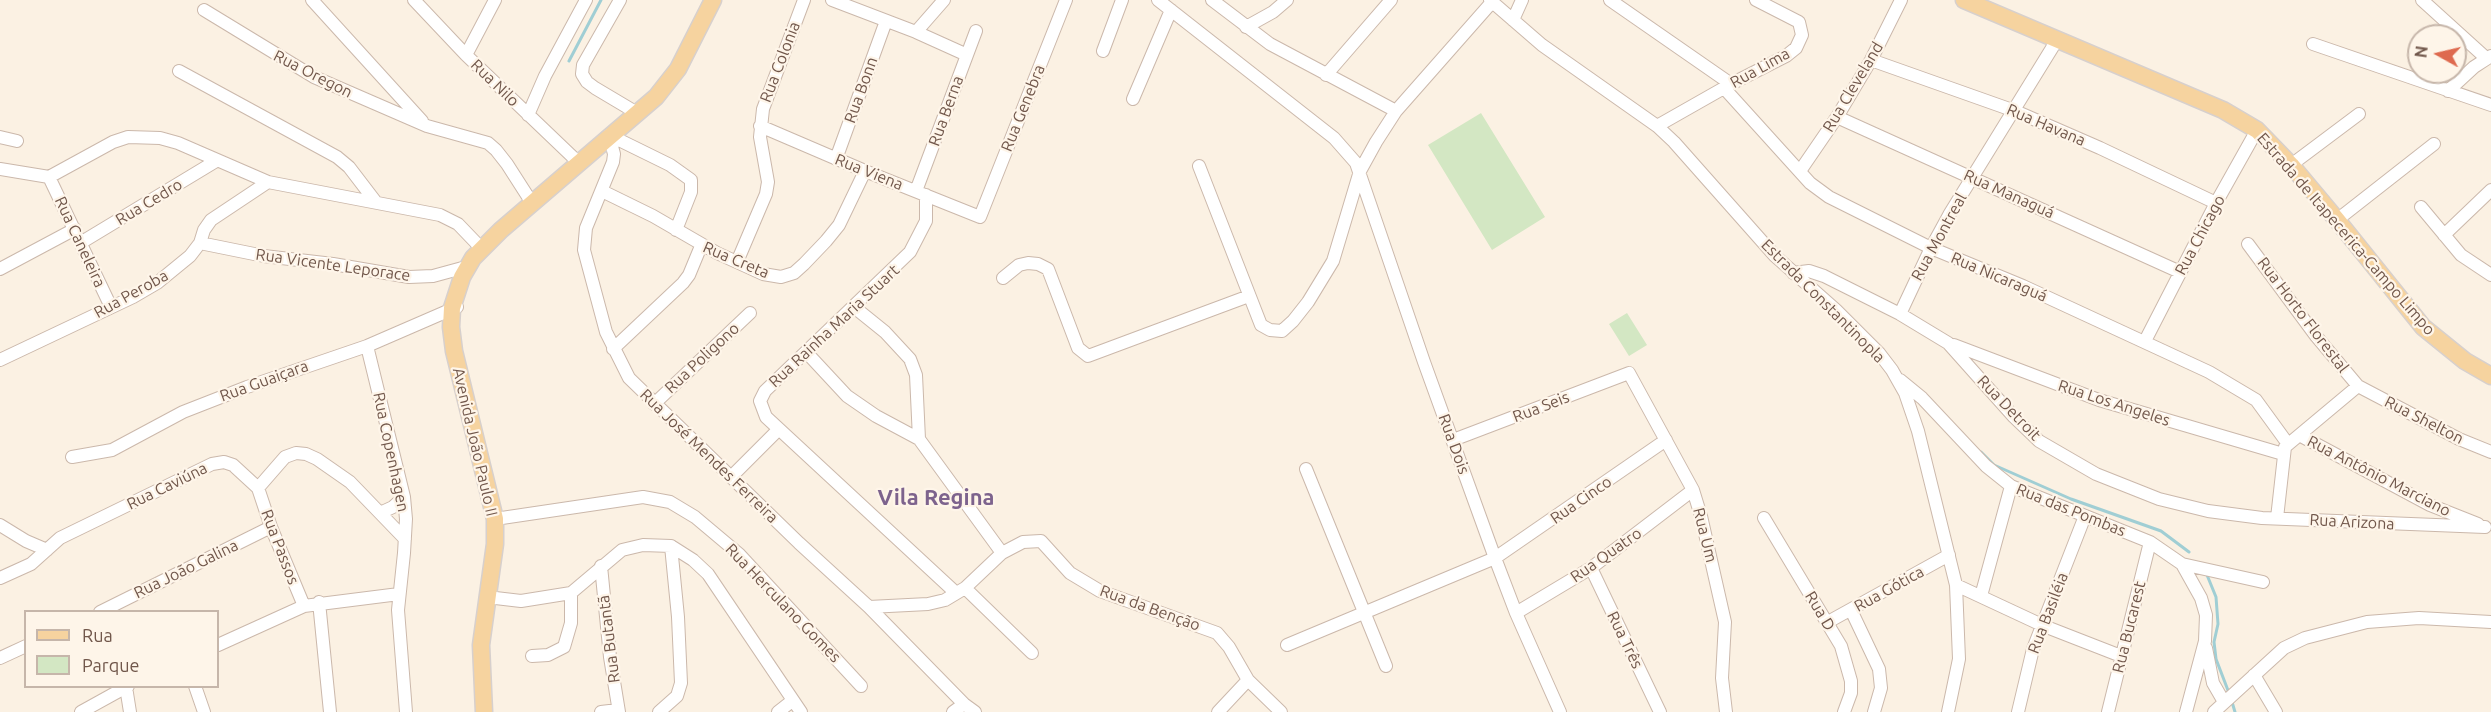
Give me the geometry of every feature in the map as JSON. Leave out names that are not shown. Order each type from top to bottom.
[{"type":"main road","name":"Avenida João Paulo II","points":[[484,712],[481,645],[495,544],[495,519],[453,351],[455,308],[466,267],[532,203],[656,97],[678,69],[713,0]]},
{"type":"main road","name":"Estrada de Itapecerica-Campo Limpo","points":[[1964,0],[2223,110],[2257,130],[2291,165],[2422,327],[2465,361],[2491,376]]},
{"type":"main road","name":"Avenida João Paulo II","points":[[455,308],[482,249]]},
{"type":"street","name":"Rua Oregon","points":[[312,0],[427,126]]},
{"type":"street","name":"Rua Nilo","points":[[414,0],[466,55],[579,163]]},
{"type":"street","points":[[466,55],[495,0]]},
{"type":"street","points":[[528,115],[544,76],[586,0]]},
{"type":"street","points":[[620,0],[583,66],[582,74],[587,82],[637,113]]},
{"type":"street","name":"Rua Colonia","points":[[737,262],[766,194],[768,182],[760,126],[766,96],[804,0]]},
{"type":"street","points":[[832,0],[860,5],[886,21],[967,55]]},
{"type":"street","points":[[916,32],[944,0]]},
{"type":"street","name":"Rua Genebra","points":[[980,217],[1066,0]]},
{"type":"street","points":[[1103,51],[1122,0]]},
{"type":"street","name":"Rua Dois","points":[[1158,0],[1334,138],[1351,155],[1360,171],[1424,362],[1495,558],[1516,613],[1560,712]]},
{"type":"street","points":[[1212,0],[1246,27],[1295,59],[1396,111]]},
{"type":"street","points":[[1246,27],[1271,6],[1287,0]]},
{"type":"street","points":[[1326,75],[1391,0]]},
{"type":"street","points":[[1513,20],[1522,0]]},
{"type":"street","name":"Rua Lima","points":[[1657,126],[1786,56],[1796,48],[1802,35],[1799,22],[1756,0]]},
{"type":"street","name":"Rua Cleveland","points":[[1800,171],[1837,117],[1871,60],[1901,0]]},
{"type":"street","points":[[2422,0],[2488,57],[2448,91]]},
{"type":"street","points":[[1199,166],[1261,325],[1270,330],[1282,331],[1293,321],[1333,261],[1360,171],[1396,111],[1491,1]]},
{"type":"street","name":"Estrada Constantinopla","points":[[1491,1],[1542,45],[1657,126],[1793,273],[1836,310],[1879,353],[1892,370],[1905,393],[1918,432],[1956,585],[1959,659],[1948,712]]},
{"type":"street","name":"Rua Nicaraguá","points":[[1614,1],[1727,86],[1817,189],[1836,201],[1931,248],[2145,341],[2209,372],[2256,400],[2285,449]]},
{"type":"street","name":"Rua Oregon","points":[[204,10],[314,78],[427,126],[488,144],[507,164],[532,203]]},
{"type":"street","points":[[1133,99],[1171,10]]},
{"type":"street","name":"Rua Bonn","points":[[836,159],[886,21]]},
{"type":"street","name":"Rua Berna","points":[[921,193],[976,30]]},
{"type":"street","name":"Rua Montreal","points":[[1900,314],[1931,248],[2057,40]]},
{"type":"street","points":[[2313,44],[2491,105]]},
{"type":"street","name":"Rua Havana","points":[[1871,60],[2015,111],[2216,203]]},
{"type":"street","points":[[179,71],[337,157],[349,167],[375,201]]},
{"type":"street","points":[[2291,165],[2359,114]]},
{"type":"street","name":"Rua Managuá","points":[[1837,117],[2180,272]]},
{"type":"street","name":"Rua Viena","points":[[760,126],[980,217]]},
{"type":"street","name":"Rua Chicago","points":[[2145,341],[2216,203],[2257,130]]},
{"type":"street","points":[[609,135],[677,169],[691,180],[691,192],[676,230]]},
{"type":"street","name":"Rua José Mendes Ferreira","points":[[609,135],[614,154],[585,232],[584,250],[613,349],[629,378],[791,535],[870,607],[964,704],[975,712]]},
{"type":"street","points":[[0,169],[49,177],[113,142],[143,136],[178,143],[268,182],[375,201],[449,218],[467,232],[482,249]]},
{"type":"street","points":[[0,137],[17,141]]},
{"type":"street","points":[[2337,220],[2434,144]]},
{"type":"street","name":"Rua Cedro","points":[[82,242],[216,161]]},
{"type":"street","name":"Rua Creta","points":[[602,191],[676,230],[701,246],[773,276],[786,276],[794,273],[817,252],[839,225],[865,171]]},
{"type":"street","name":"Rua Caneleira","points":[[49,177],[82,242],[111,307]]},
{"type":"street","name":"Rua Peroba","points":[[0,360],[134,297],[167,276],[190,256],[200,243],[204,230],[211,220],[268,182]]},
{"type":"street","points":[[2444,235],[2491,190]]},
{"type":"street","name":"Rua Rainha Maria Stuart","points":[[921,193],[926,221],[914,246],[900,264],[765,391],[761,406],[764,413],[779,429],[1032,653]]},
{"type":"street","points":[[2421,207],[2461,255],[2491,275]]},
{"type":"street","points":[[0,269],[75,229]]},
{"type":"street","name":"Rua Vicente Leporace","points":[[200,243],[264,256],[333,264],[409,277],[433,276],[466,267]]},
{"type":"street","name":"Rua Horto Florestal","points":[[2248,244],[2316,336],[2358,386]]},
{"type":"street","points":[[613,349],[683,283],[689,275],[701,246]]},
{"type":"street","points":[[1003,278],[1018,265],[1028,263],[1038,264],[1048,269],[1078,348],[1088,356],[1249,296]]},
{"type":"street","name":"Rua Detroit","points":[[1793,273],[1804,270],[1814,272],[1900,314],[1948,343],[2026,430],[2039,441],[2096,474],[2182,506],[2233,515],[2277,518]]},
{"type":"street","points":[[854,307],[885,332],[910,359],[916,375],[919,439]]},
{"type":"street","name":"Rua Guaiçara","points":[[72,457],[112,450],[183,412],[247,387],[367,346],[455,308]]},
{"type":"street","name":"Rua Poligono","points":[[654,404],[750,313]]},
{"type":"street","name":"Rua Los Angeles","points":[[1948,343],[2099,400],[2285,449]]},
{"type":"street","name":"Rua Copenhagen","points":[[367,346],[404,497],[405,539],[398,629],[406,712]]},
{"type":"street","points":[[807,353],[847,396],[876,416],[919,439],[1002,553],[961,591],[945,600],[927,604],[870,607]]},
{"type":"street","name":"Rua das Pombas","points":[[1892,370],[1986,466],[2012,486],[2150,542],[2182,564],[2263,582]]},
{"type":"street","name":"Rua Seis","points":[[1453,440],[1629,373]]},
{"type":"street","name":"Rua Um","points":[[1629,373],[1692,490],[1701,516],[1725,622],[1722,678],[1726,712]]},
{"type":"street","points":[[2277,518],[2285,449],[2358,386]]},
{"type":"street","name":"Rua Shelton","points":[[2358,386],[2459,439],[2491,452]]},
{"type":"street","points":[[732,476],[779,429]]},
{"type":"street","name":"Rua Antônio Marciano","points":[[2301,436],[2430,506],[2488,527]]},
{"type":"street","name":"Rua Cinco","points":[[1287,645],[1495,558],[1666,440]]},
{"type":"street","points":[[258,488],[285,457],[297,453],[306,454],[333,469],[405,539]]},
{"type":"street","name":"Rua Caviúna","points":[[0,578],[31,564],[60,538],[212,464],[224,462],[233,465],[258,488]]},
{"type":"street","points":[[1306,469],[1386,666]]},
{"type":"street","points":[[1981,596],[2012,486]]},
{"type":"street","name":"Rua Passos","points":[[258,488],[304,606]]},
{"type":"street","name":"Rua Quatro","points":[[1516,613],[1591,568],[1692,490]]},
{"type":"street","points":[[380,513],[393,507],[404,497]]},
{"type":"street","name":"Rua Herculano Gomes","points":[[495,519],[643,497],[670,502],[695,517],[739,554],[861,686]]},
{"type":"street","points":[[2427,526],[2430,506]]},
{"type":"street","name":"Rua Basiléia","points":[[2018,712],[2033,649],[2044,626],[2085,516]]},
{"type":"street","name":"Rua D","points":[[1764,518],[1828,622],[1840,646],[1851,681],[1851,693],[1844,712]]},
{"type":"street","name":"Rua Arizona","points":[[2277,518],[2488,527]]},
{"type":"street","points":[[0,525],[26,541],[47,550]]},
{"type":"street","name":"Rua João Galina","points":[[104,610],[272,527]]},
{"type":"street","name":"Rua da Benção","points":[[1002,553],[1023,542],[1041,541],[1070,573],[1100,591],[1216,633],[1230,647],[1248,680],[1281,712]]},
{"type":"street","name":"Rua Bucarest","points":[[2108,712],[2150,542]]},
{"type":"street","points":[[487,597],[501,601],[521,601],[571,593],[614,555],[629,547],[671,546],[701,566],[716,584],[801,712]]},
{"type":"street","points":[[659,712],[677,696],[681,683],[678,617],[671,546]]},
{"type":"street","name":"Rua Gótica","points":[[1828,622],[1949,555]]},
{"type":"street","name":"Rua das Pombas","points":[[2182,564],[2201,598],[2206,615],[2205,641],[2186,712]]},
{"type":"street","name":"Rua Butantã","points":[[601,566],[618,711]]},
{"type":"street","name":"Rua Três","points":[[1591,568],[1660,712]]},
{"type":"street","points":[[1956,585],[2044,626],[2121,656]]},
{"type":"street","points":[[532,656],[548,655],[564,647],[571,623],[571,593]]},
{"type":"street","points":[[219,645],[304,606],[319,602],[399,594]]},
{"type":"street","points":[[319,602],[330,712]]},
{"type":"street","points":[[1851,610],[1879,669],[1881,688],[1874,712]]},
{"type":"street","points":[[2205,641],[2213,683],[2221,706],[2284,648],[2329,630],[2367,622],[2419,618],[2491,622]]},
{"type":"street","points":[[0,658],[24,647]]},
{"type":"street","points":[[2254,675],[2276,712]]},
{"type":"street","points":[[1218,712],[1248,680]]},
{"type":"street","points":[[81,712],[125,688]]},
{"type":"street","points":[[127,688],[130,712]]},
{"type":"street","points":[[195,688],[204,712]]},
{"type":"street","points":[[778,712],[792,701]]},
{"type":"street","points":[[953,712],[964,704]]},
{"type":"street","points":[[601,712],[618,711]]},
{"type":"green space","points":[[1481,113],[1545,217],[1492,250],[1428,145]]},
{"type":"green space","points":[[1627,313],[1647,345],[1629,356],[1609,324]]},
{"type":"waterway","points":[[569,61],[601,0]]},
{"type":"waterway","points":[[1981,452],[1994,465],[2071,499],[2161,531],[2189,552]]},
{"type":"waterway","points":[[2207,575],[2216,597],[2218,624],[2214,642],[2216,659],[2229,693]]},
{"type":"waterway","points":[[2232,702],[2235,712]]},
{"type":"district","name":"Vila Regina","points":[[936,498]]}]
